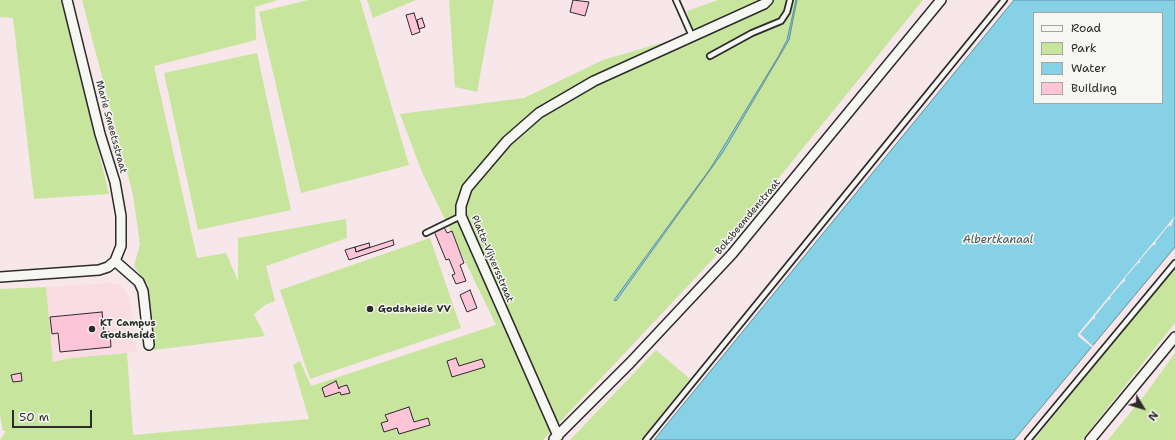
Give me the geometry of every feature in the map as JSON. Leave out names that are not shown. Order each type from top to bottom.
[{"type":"street","name":"Marie Smeetsstraat","points":[[67,0],[119,200],[121,216],[121,246],[115,261]]},
{"type":"street","name":"Boksbeemdenstraat","points":[[555,438],[630,363],[732,254],[941,0]]},
{"type":"street","name":"Platte-Vijversstraat","points":[[555,438],[461,216],[463,197],[474,179],[507,141],[539,113],[594,81],[766,2]]},
{"type":"street","points":[[0,277],[99,270],[108,267],[115,261],[139,282],[143,291],[149,345]]},
{"type":"street","points":[[1090,440],[1175,337]]},
{"type":"lane","points":[[676,0],[692,36]]},
{"type":"lane","points":[[710,56],[752,33],[781,21],[787,12],[790,0]]},
{"type":"lane","points":[[646,440],[1004,0]]},
{"type":"lane","points":[[426,233],[461,216]]},
{"type":"lane","points":[[1028,440],[1175,263]]},
{"type":"shaded area","name":"KT Campus Godsheide","points":[[110,283],[121,285],[129,297],[137,352],[71,358],[53,362],[46,287]]},
{"type":"green space","points":[[0,0],[62,0],[109,194],[34,199],[13,18],[0,17]]},
{"type":"green space","points":[[82,0],[278,0],[255,7],[256,40],[154,66],[197,258],[226,253],[238,281],[238,238],[346,219],[347,238],[266,266],[275,301],[265,305],[254,314],[265,336],[154,350],[148,285],[134,266],[140,244],[133,195]]},
{"type":"green space","points":[[308,0],[360,0],[409,165],[301,193],[259,12]]},
{"type":"green space","points":[[367,0],[416,0],[373,18]]},
{"type":"green space","points":[[449,0],[494,0],[477,92],[455,87]]},
{"type":"green space","points":[[718,0],[923,0],[714,258],[543,440],[0,440],[6,431],[3,431],[0,415],[0,289],[46,287],[53,362],[71,358],[127,353],[133,435],[309,419],[293,365],[300,361],[311,386],[496,325],[422,172],[400,114],[524,98],[603,60],[692,34],[687,11]]},
{"type":"green space","points":[[257,53],[291,210],[198,230],[164,73]]},
{"type":"green space","name":"Godsheide VV","points":[[430,238],[461,328],[310,379],[280,290]]},
{"type":"green space","points":[[1175,268],[1175,323],[1082,440],[1034,440]]},
{"type":"green space","points":[[656,350],[690,379],[641,440],[570,440]]},
{"type":"green space","points":[[1175,353],[1175,440],[1108,440],[1147,392]]},
{"type":"water","points":[[796,0],[789,40],[723,152],[616,301],[614,300],[710,169],[778,57],[787,40]]},
{"type":"water","name":"Albertkanaal","points":[[1014,0],[1175,0],[1175,247],[1014,440],[654,440]]},
{"type":"pier","points":[[1175,216],[1171,226],[1168,226],[1156,241],[1155,245],[1153,245],[1140,260],[1140,263],[1138,263],[1125,278],[1125,282],[1123,282],[1110,297],[1111,299],[1108,300],[1095,316],[1095,319],[1093,319],[1080,334],[1094,347],[1093,348],[1078,336],[1078,334]]},
{"type":"building","points":[[573,0],[589,2],[585,16],[570,12]]},
{"type":"building","points":[[414,13],[420,32],[412,35],[406,15]]},
{"type":"building","points":[[422,18],[425,27],[419,29],[417,20]]},
{"type":"building","name":"Godsheide VV","points":[[444,227],[447,233],[452,231],[464,263],[460,265],[466,281],[456,284],[452,275],[455,274],[449,259],[446,260],[434,231]]},
{"type":"building","points":[[393,240],[394,245],[349,260],[345,250],[355,247],[356,252]]},
{"type":"building","points":[[369,243],[370,247],[356,252],[355,247]]},
{"type":"building","points":[[470,290],[477,308],[467,312],[460,295]]},
{"type":"building","points":[[102,312],[104,332],[110,332],[111,347],[60,352],[58,333],[52,334],[50,317]]},
{"type":"building","points":[[456,358],[459,366],[482,359],[485,367],[452,377],[447,361]]},
{"type":"building","points":[[21,373],[22,381],[13,382],[11,375]]},
{"type":"building","points":[[336,381],[339,389],[340,387],[347,385],[350,393],[341,395],[340,392],[325,397],[322,388]]},
{"type":"building","points":[[409,407],[414,422],[428,418],[430,425],[399,434],[397,428],[384,432],[381,423],[388,421],[385,415]]},
{"type":"place","name":"Godsheide VV","points":[[370,309]]},
{"type":"place","name":"KT Campus Godsheide","points":[[92,329]]}]
